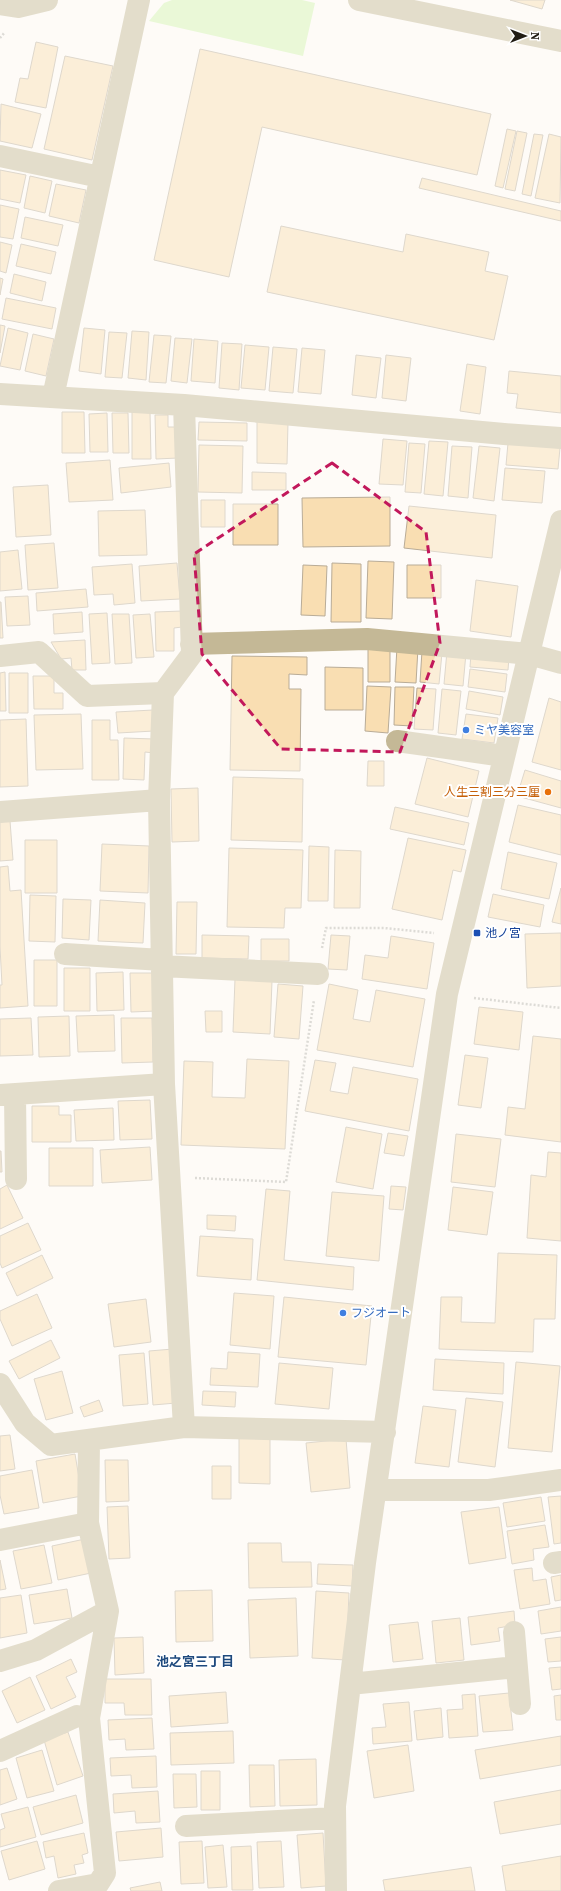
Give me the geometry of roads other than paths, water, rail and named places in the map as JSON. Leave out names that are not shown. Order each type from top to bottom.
[{"type":"street","points":[[0,4],[18,7],[48,0]]},
{"type":"street","points":[[53,397],[139,0]]},
{"type":"street","points":[[359,0],[561,42]]},
{"type":"street","points":[[0,156],[100,177]]},
{"type":"street","points":[[0,394],[184,405],[561,438]]},
{"type":"street","points":[[184,405],[192,654],[163,693],[159,800],[164,1084],[184,1427]]},
{"type":"street","points":[[336,1891],[335,1806],[350,1684],[376,1490],[447,994],[561,521]]},
{"type":"street","points":[[191,644],[367,639],[529,654],[561,663]]},
{"type":"street","points":[[0,656],[39,652],[87,696],[163,693]]},
{"type":"street","points":[[397,741],[504,756]]},
{"type":"street","points":[[0,812],[159,800]]},
{"type":"street","points":[[65,954],[162,963],[318,974]]},
{"type":"street","points":[[16,1179],[7,1095],[164,1084]]},
{"type":"street","points":[[0,1384],[8,1411],[51,1446],[184,1427],[385,1432]]},
{"type":"street","points":[[60,1891],[98,1884],[105,1873],[89,1718],[108,1610],[88,1523],[89,1441]]},
{"type":"street","points":[[376,1490],[489,1490],[561,1480]]},
{"type":"street","points":[[0,1540],[88,1523]]},
{"type":"street","points":[[0,1661],[36,1650],[108,1610]]},
{"type":"street","points":[[514,1632],[520,1704]]},
{"type":"street","points":[[350,1684],[516,1667]]},
{"type":"street","points":[[0,1751],[77,1716],[89,1718]]},
{"type":"street","points":[[186,1826],[335,1818]]},
{"type":"place","name":"ミヤ美容室","points":[[466,730]]},
{"type":"place","name":"人生三割三分三厘","points":[[548,792]]},
{"type":"place","name":"池ノ宮","points":[[477,933]]},
{"type":"place","name":"フジオート","points":[[343,1313]]},
{"type":"district","name":"池之宮三丁目","points":[[195,1661]]}]
